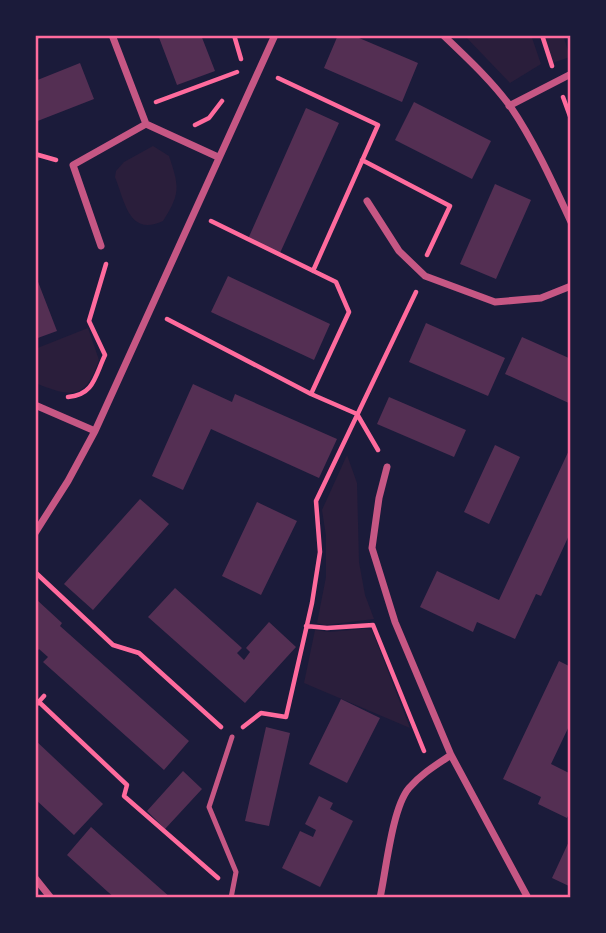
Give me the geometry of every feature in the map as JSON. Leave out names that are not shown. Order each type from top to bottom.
[{"type":"street","points":[[112,35],[146,124],[218,157]]},
{"type":"street","points":[[35,533],[95,431],[275,35]]},
{"type":"street","points":[[443,35],[509,106],[536,152],[571,222]]},
{"type":"street","points":[[509,106],[571,74]]},
{"type":"street","points":[[101,246],[73,165],[146,124]]},
{"type":"street","points":[[367,201],[400,251],[422,273],[495,302],[541,298],[571,286]]},
{"type":"street","points":[[35,405],[95,431]]},
{"type":"street","points":[[387,467],[379,498],[372,548],[395,622],[451,755],[528,898]]},
{"type":"street","points":[[380,898],[397,813],[407,790],[426,771],[451,755]]},
{"type":"street","points":[[35,878],[51,898]]},
{"type":"lane","points":[[231,898],[236,872],[209,807],[232,737]]},
{"type":"path","points":[[233,81],[242,57],[234,35]]},
{"type":"path","points":[[160,108],[155,102],[237,72]]},
{"type":"path","points":[[278,78],[378,125],[313,271]]},
{"type":"path","points":[[185,121],[194,126],[208,118],[223,100]]},
{"type":"path","points":[[35,572],[113,645],[139,653],[232,737],[261,713],[286,717],[320,552],[316,501],[422,273],[450,206],[362,160]]},
{"type":"path","points":[[211,221],[336,282],[349,312],[311,394]]},
{"type":"path","points":[[66,397],[80,396],[88,392],[106,355],[89,321],[107,266],[101,246]]},
{"type":"path","points":[[167,319],[311,394],[357,414],[387,467]]},
{"type":"path","points":[[306,626],[327,628],[373,625],[426,757]]},
{"type":"path","points":[[44,696],[37,704],[127,785],[124,796],[217,878],[236,872]]},
{"type":"shaded area","points":[[464,35],[531,35],[541,64],[510,83]]},
{"type":"shaded area","points":[[543,35],[563,35],[570,57],[552,63]]},
{"type":"shaded area","points":[[153,146],[169,156],[176,189],[173,203],[163,221],[152,225],[136,221],[130,214],[115,177],[116,171],[124,162]]},
{"type":"shaded area","points":[[88,328],[99,360],[88,383],[82,389],[67,393],[35,383],[35,349]]},
{"type":"shaded area","points":[[347,455],[357,483],[359,562],[365,595],[374,619],[325,625],[317,623],[326,577],[326,536],[322,510]]},
{"type":"shaded area","points":[[315,630],[329,632],[372,630],[410,728],[304,683]]},
{"type":"building","points":[[158,35],[201,35],[215,71],[177,85]]},
{"type":"building","points":[[338,35],[352,35],[418,63],[402,102],[324,68]]},
{"type":"building","points":[[80,63],[94,99],[35,122],[35,81]]},
{"type":"building","points":[[414,102],[491,141],[472,179],[395,140]]},
{"type":"building","points":[[306,108],[339,123],[280,253],[248,239]]},
{"type":"building","points":[[495,184],[531,200],[496,279],[460,264]]},
{"type":"building","points":[[35,274],[57,331],[35,339]]},
{"type":"building","points":[[228,276],[330,324],[314,360],[211,312]]},
{"type":"building","points":[[426,323],[505,358],[488,396],[409,362]]},
{"type":"building","points":[[522,337],[571,359],[571,404],[505,374]]},
{"type":"building","points":[[193,384],[232,402],[235,394],[337,439],[319,478],[211,429],[183,490],[152,476]]},
{"type":"building","points":[[389,397],[466,430],[454,457],[377,424]]},
{"type":"building","points":[[495,445],[520,457],[489,524],[464,512]]},
{"type":"building","points":[[571,446],[571,531],[541,596],[536,594],[515,639],[477,622],[473,632],[420,607],[437,571],[499,600]]},
{"type":"building","points":[[140,499],[169,524],[93,610],[64,584]]},
{"type":"building","points":[[257,502],[297,521],[261,595],[222,576]]},
{"type":"building","points":[[175,588],[242,648],[237,653],[244,660],[250,652],[246,648],[269,622],[296,647],[245,703],[148,617]]},
{"type":"building","points":[[37,600],[62,623],[60,626],[189,741],[164,770],[43,662],[48,657],[39,649],[35,654]]},
{"type":"building","points":[[559,661],[571,667],[571,722],[551,764],[571,774],[571,810],[567,818],[538,804],[541,797],[503,779]]},
{"type":"building","points":[[341,699],[380,718],[347,783],[309,764]]},
{"type":"building","points":[[266,727],[290,733],[269,826],[245,821]]},
{"type":"building","points":[[35,740],[103,804],[74,835],[35,799]]},
{"type":"building","points":[[183,771],[202,789],[165,829],[147,811]]},
{"type":"building","points":[[319,796],[333,803],[330,809],[353,821],[320,887],[282,868],[300,831],[313,837],[316,830],[305,824]]},
{"type":"building","points":[[91,827],[171,898],[115,898],[108,892],[67,855]]},
{"type":"building","points":[[571,837],[571,887],[552,878]]}]
